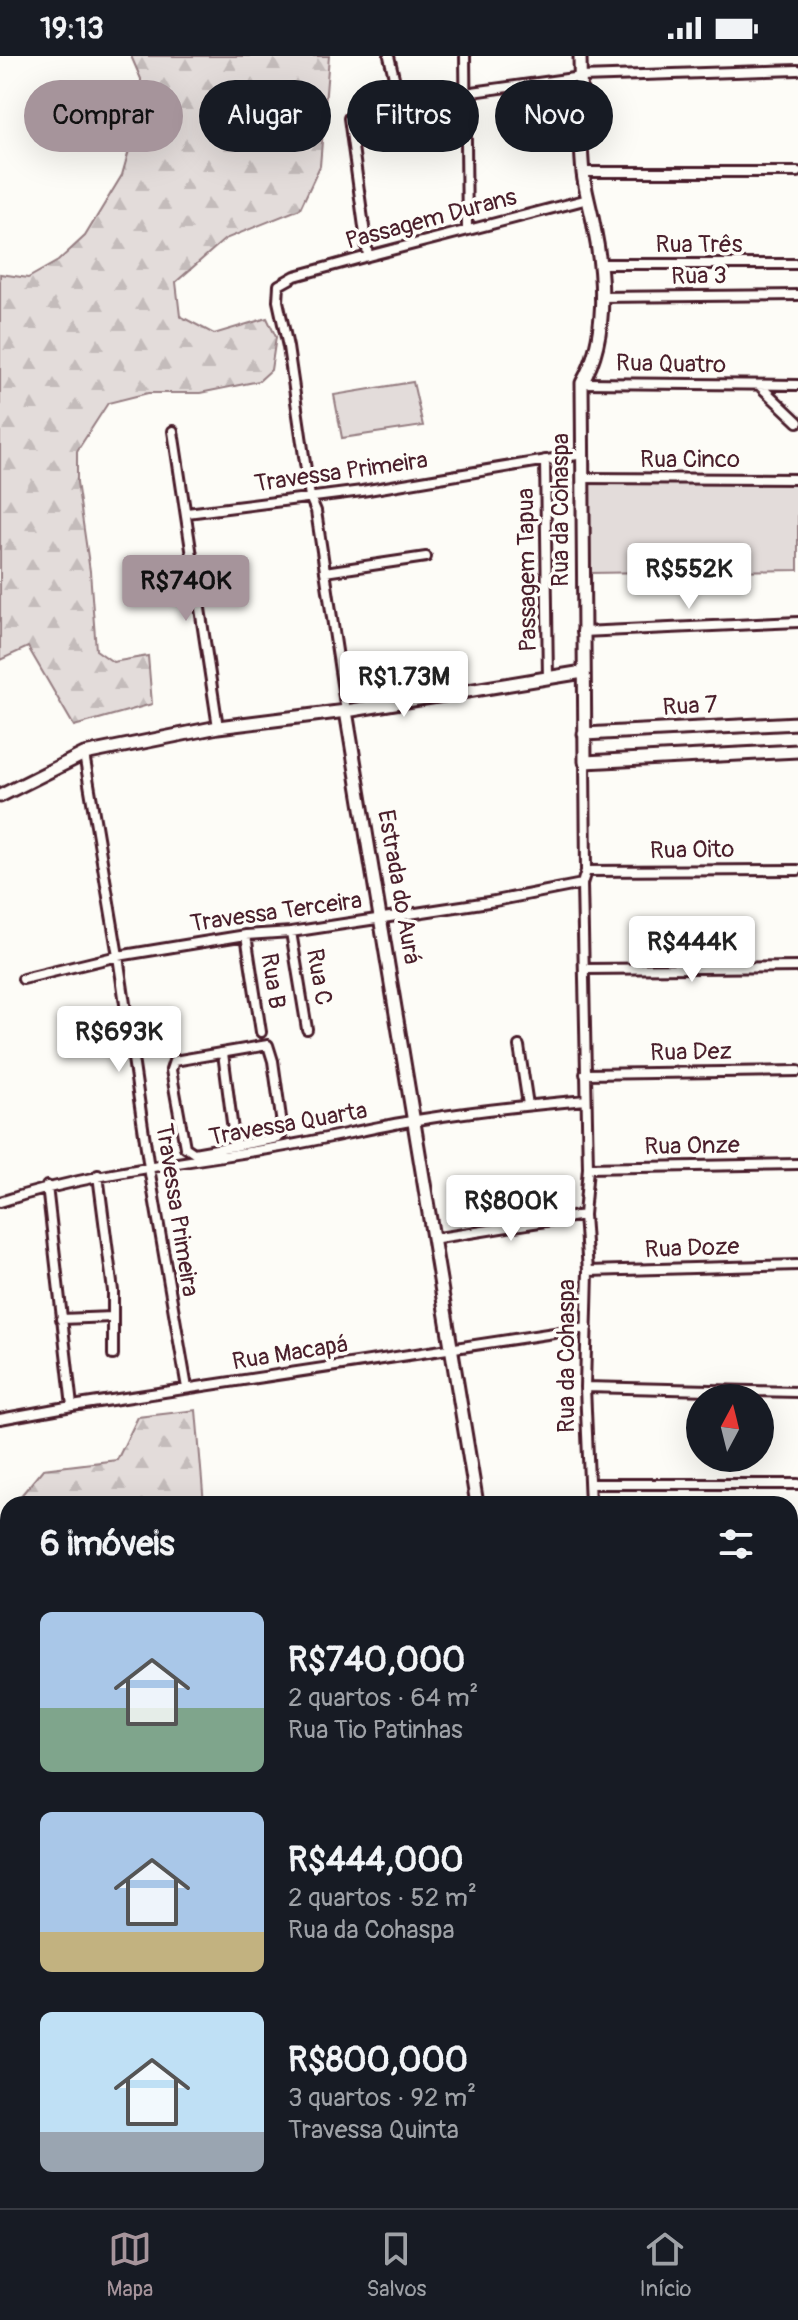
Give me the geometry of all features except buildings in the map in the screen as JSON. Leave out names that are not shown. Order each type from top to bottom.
[{"type":"street","points":[[389,56],[395,80]]},
{"type":"street","points":[[465,56],[465,80]]},
{"type":"street","name":"Rua da Cohaspa","points":[[580,56],[583,172],[600,264],[599,329],[594,356],[582,383],[586,871],[582,884],[588,1168],[584,1215],[588,1271],[585,1387],[590,1496]]},
{"type":"street","points":[[479,91],[581,77],[798,70]]},
{"type":"street","points":[[354,152],[368,256]]},
{"type":"street","points":[[466,152],[467,230]]},
{"type":"street","points":[[583,172],[798,172]]},
{"type":"street","name":"Passagem Durans","points":[[285,280],[588,199]]},
{"type":"street","name":"Rua Três","points":[[600,264],[798,264]]},
{"type":"street","name":"Estrada do Aurá","points":[[285,280],[278,288],[278,301],[288,347],[310,497],[316,511],[476,1496]]},
{"type":"street","name":"Rua 3","points":[[600,297],[798,295]]},
{"type":"street","name":"Rua Quatro","points":[[582,383],[798,385]]},
{"type":"street","name":"Rua Quatro","points":[[759,385],[798,422]]},
{"type":"street","points":[[173,431],[218,727]]},
{"type":"street","name":"Travessa Primeira","points":[[187,513],[362,491],[583,454]]},
{"type":"street","name":"Passagem Tapua","points":[[545,460],[548,679]]},
{"type":"street","name":"Rua Cinco","points":[[582,478],[798,479]]},
{"type":"street","points":[[325,572],[426,557]]},
{"type":"street","points":[[582,632],[798,622]]},
{"type":"street","points":[[0,796],[84,754],[218,727],[346,711],[583,672]]},
{"type":"street","name":"Rua 7","points":[[584,734],[798,723]]},
{"type":"street","points":[[585,762],[798,751]]},
{"type":"street","name":"Travessa Primeira","points":[[84,754],[187,1388]]},
{"type":"street","name":"Rua Oito","points":[[586,871],[798,870]]},
{"type":"street","name":"Travessa Terceira","points":[[23,979],[118,956],[495,901],[582,884]]},
{"type":"street","name":"Rua C","points":[[291,932],[307,1029]]},
{"type":"street","name":"Rua B","points":[[246,935],[261,1032]]},
{"type":"street","points":[[585,969],[798,967]]},
{"type":"street","points":[[268,1045],[283,1128],[278,1143],[194,1153],[185,1147],[171,1070],[174,1061],[268,1045]]},
{"type":"street","points":[[519,1046],[528,1105]]},
{"type":"street","points":[[223,1053],[235,1146]]},
{"type":"street","name":"Rua Dez","points":[[585,1074],[798,1071]]},
{"type":"street","name":"Travessa Quarta","points":[[0,1202],[47,1186],[98,1175],[278,1143],[528,1105],[586,1100]]},
{"type":"street","name":"Rua Onze","points":[[588,1168],[798,1164]]},
{"type":"street","points":[[98,1175],[113,1291],[113,1355]]},
{"type":"street","points":[[47,1186],[72,1406]]},
{"type":"street","points":[[432,1239],[584,1215]]},
{"type":"street","name":"Rua Doze","points":[[588,1271],[798,1265]]},
{"type":"street","points":[[61,1319],[112,1317]]},
{"type":"street","name":"Rua Macapá","points":[[0,1419],[587,1328]]},
{"type":"street","points":[[585,1387],[798,1392]]},
{"type":"street","points":[[590,1484],[798,1484]]},
{"type":"green space","points":[[131,56],[329,56],[327,80],[199,80],[199,152],[321,152],[320,166],[300,209],[225,239],[176,282],[180,316],[214,334],[267,318],[276,337],[271,370],[259,381],[200,393],[148,393],[108,403],[77,451],[77,482],[90,571],[96,650],[113,662],[148,656],[152,704],[74,726],[28,647],[0,660],[0,274],[28,278],[58,261],[85,236],[122,175],[129,152],[183,152],[183,80],[141,79]]},
{"type":"green space","points":[[413,382],[423,426],[342,438],[334,395]]},
{"type":"green space","points":[[589,477],[798,478],[798,570],[589,573]]},
{"type":"green space","points":[[196,1410],[203,1496],[21,1496],[43,1469],[117,1460],[138,1417]]}]
